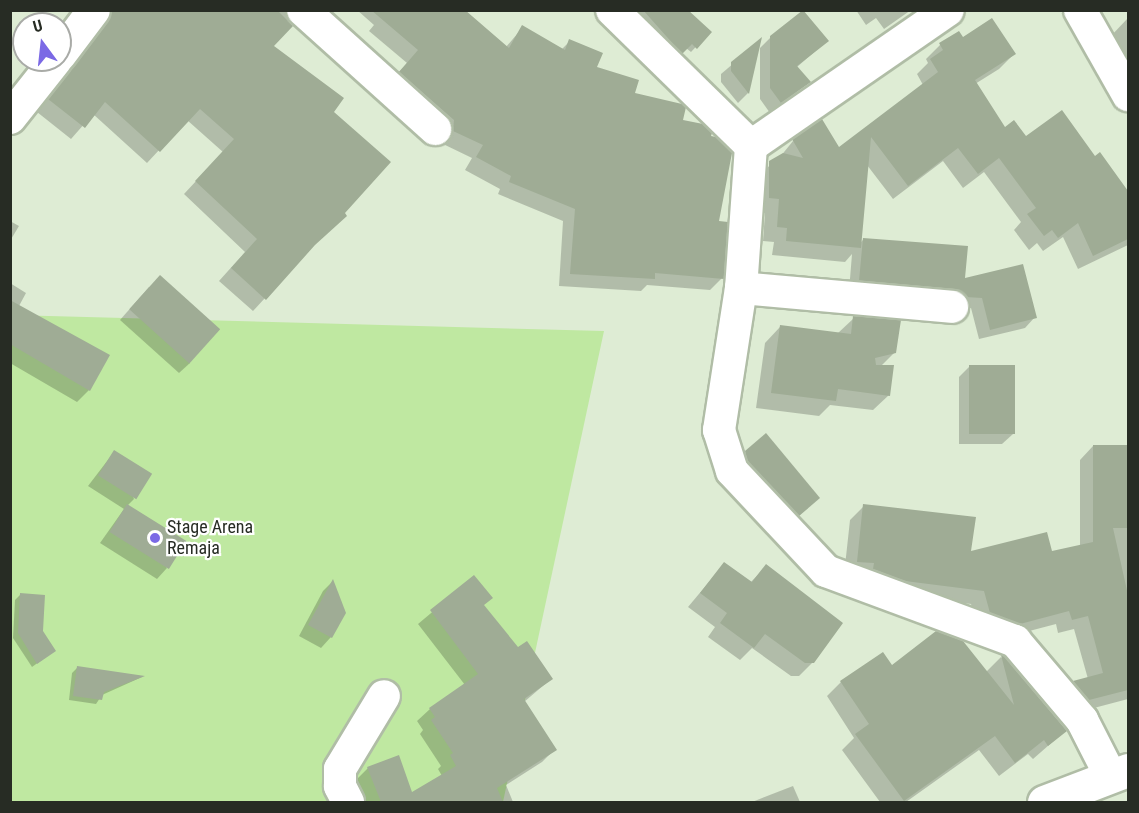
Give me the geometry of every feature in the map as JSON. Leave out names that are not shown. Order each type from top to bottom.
[{"type":"main road","points":[[1044,802],[1119,772]]},
{"type":"street","points":[[72,39],[94,10]]},
{"type":"street","points":[[303,10],[435,129]]},
{"type":"street","points":[[612,10],[751,146],[741,288],[719,430],[732,471],[826,571],[1015,641],[1082,720],[1119,772]]},
{"type":"street","points":[[751,146],[948,10]]},
{"type":"street","points":[[1080,10],[1128,95]]},
{"type":"street","points":[[10,118],[46,72]]},
{"type":"street","points":[[741,288],[952,307]]},
{"type":"street","points":[[348,802],[340,786],[340,769],[384,696]]},
{"type":"green space","points":[[11,315],[604,331],[503,802],[11,802]]},
{"type":"building","points":[[112,10],[277,10],[293,26],[274,46],[344,98],[334,112],[391,162],[345,213],[347,216],[315,245],[266,300],[231,268],[257,239],[195,181],[234,139],[200,109],[160,152],[105,102],[85,128],[48,99],[69,72],[72,72],[72,68],[108,21]]},
{"type":"building","points":[[371,10],[465,10],[509,48],[522,25],[565,50],[569,39],[603,53],[597,67],[639,80],[635,93],[682,104],[686,107],[683,120],[703,124],[712,133],[711,136],[716,137],[732,153],[719,221],[728,222],[724,279],[655,273],[655,279],[570,274],[575,209],[509,182],[511,176],[476,157],[483,145],[453,131],[454,120],[399,72],[418,50]]},
{"type":"building","points":[[643,10],[688,10],[712,32],[697,49],[692,44],[682,54]]},
{"type":"building","points":[[803,10],[829,41],[797,66],[811,82],[781,103],[770,88],[770,36]]},
{"type":"building","points":[[992,18],[1016,54],[975,80],[1005,127],[1014,120],[1026,136],[1062,110],[1095,156],[1100,152],[1128,191],[1128,239],[1093,256],[1078,223],[1058,238],[1052,230],[1044,236],[1027,214],[1036,208],[999,158],[978,174],[958,148],[908,186],[871,137],[861,248],[786,241],[787,228],[777,227],[779,199],[769,198],[769,161],[783,153],[803,158],[792,139],[822,119],[839,147],[938,72],[930,59],[943,50],[939,43],[959,31],[963,37]]},
{"type":"building","points":[[762,37],[749,94],[731,71],[731,62]]},
{"type":"building","points":[[863,238],[968,246],[965,278],[1023,264],[1037,318],[990,330],[982,298],[966,297],[954,289],[859,281]]},
{"type":"building","points":[[160,275],[220,329],[189,363],[129,309]]},
{"type":"building","points":[[10,300],[110,355],[90,391],[10,344]]},
{"type":"building","points":[[853,316],[901,320],[896,353],[875,358],[876,365],[894,365],[890,396],[838,389],[836,401],[771,393],[780,325],[851,334]]},
{"type":"building","points":[[969,365],[1015,365],[1015,434],[969,434]]},
{"type":"building","points":[[766,433],[820,498],[799,516],[748,462],[745,451]]},
{"type":"building","points":[[1093,445],[1128,445],[1128,528],[1113,528],[1128,595],[1128,690],[1089,700],[1073,681],[1103,673],[1088,616],[1072,620],[1069,611],[1020,624],[990,613],[984,591],[905,581],[873,569],[874,563],[857,562],[863,504],[976,517],[971,551],[1047,532],[1052,551],[1093,542]]},
{"type":"building","points":[[114,450],[152,474],[136,499],[98,475]]},
{"type":"building","points":[[127,504],[186,541],[169,569],[110,532]]},
{"type":"building","points":[[724,562],[752,582],[766,564],[843,623],[814,663],[805,663],[765,634],[754,648],[720,623],[727,613],[700,593]]},
{"type":"building","points":[[474,575],[493,598],[484,605],[518,647],[527,641],[553,679],[524,699],[557,750],[497,788],[503,802],[381,802],[367,767],[399,755],[412,792],[456,766],[450,755],[453,753],[431,720],[435,717],[429,708],[478,674],[430,610]]},
{"type":"building","points":[[333,579],[346,613],[332,638],[308,625]]},
{"type":"building","points":[[20,593],[45,595],[43,631],[56,651],[37,664],[18,633]]},
{"type":"building","points":[[936,631],[963,641],[1014,705],[1001,655],[1004,656],[1067,731],[1048,746],[1044,740],[1015,763],[995,736],[904,801],[855,734],[869,724],[840,681],[883,652],[892,665]]},
{"type":"building","points":[[77,666],[145,676],[104,692],[102,700],[73,696]]},
{"type":"place","name":"Stage Arena Remaja","points":[[155,538]]}]
